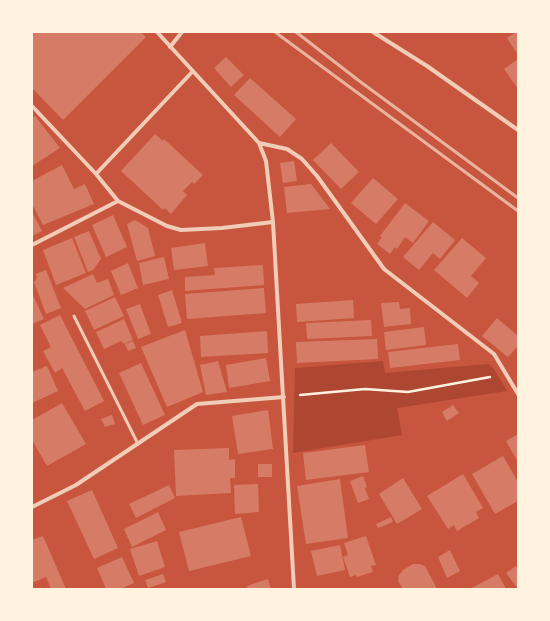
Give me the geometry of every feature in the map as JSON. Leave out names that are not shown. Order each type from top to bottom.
[{"type":"street","points":[[157,32],[259,143],[266,161],[273,222],[294,589]]},
{"type":"street","points":[[170,47],[182,32]]},
{"type":"street","points":[[372,32],[427,66],[518,130]]},
{"type":"street","points":[[96,174],[193,72]]},
{"type":"street","points":[[32,106],[96,174],[118,201],[167,226],[181,230],[222,228],[273,222]]},
{"type":"street","points":[[259,143],[287,149],[302,159],[317,176],[384,269],[494,354],[518,394]]},
{"type":"street","points":[[32,245],[118,201]]},
{"type":"street","points":[[32,507],[76,485],[197,404],[284,397]]},
{"type":"lane","points":[[74,316],[138,444]]},
{"type":"path","points":[[284,397],[365,389],[408,392],[506,374]]},
{"type":"shaded area","points":[[383,361],[385,373],[489,364],[494,369],[507,391],[397,408],[402,435],[293,453],[295,368]]},
{"type":"building","points":[[32,32],[141,32],[146,37],[63,120],[32,88]]},
{"type":"building","points":[[518,32],[518,55],[507,38]]},
{"type":"building","points":[[226,57],[244,75],[231,87],[214,68]]},
{"type":"building","points":[[518,59],[518,89],[504,69]]},
{"type":"building","points":[[250,78],[296,119],[280,137],[234,95]]},
{"type":"building","points":[[35,116],[60,148],[32,166],[32,118]]},
{"type":"building","points":[[155,134],[163,141],[164,139],[203,175],[194,184],[192,182],[183,191],[187,195],[171,214],[165,208],[163,210],[121,171]]},
{"type":"building","points":[[331,143],[359,172],[341,189],[313,160]]},
{"type":"building","points":[[294,161],[297,181],[283,183],[280,163]]},
{"type":"building","points":[[62,165],[74,189],[85,184],[94,204],[43,225],[32,204],[32,181]]},
{"type":"building","points":[[373,178],[398,199],[376,224],[351,203]]},
{"type":"building","points":[[311,184],[330,209],[287,213],[284,187]]},
{"type":"building","points":[[405,203],[429,221],[413,243],[405,237],[397,249],[395,247],[390,254],[377,244],[382,237],[380,236]]},
{"type":"building","points":[[32,212],[42,231],[32,236]]},
{"type":"building","points":[[113,215],[127,247],[106,257],[92,225]]},
{"type":"building","points":[[135,220],[148,228],[155,256],[137,261],[127,224]]},
{"type":"building","points":[[433,222],[455,240],[440,259],[433,253],[419,270],[403,257]]},
{"type":"building","points":[[89,231],[101,259],[93,270],[88,272],[74,237]]},
{"type":"building","points":[[72,238],[86,273],[56,285],[43,250]]},
{"type":"building","points":[[462,238],[486,258],[471,276],[479,283],[467,298],[434,270]]},
{"type":"building","points":[[205,243],[208,266],[174,270],[171,248]]},
{"type":"building","points":[[164,257],[169,279],[143,285],[139,263]]},
{"type":"building","points":[[128,263],[138,288],[121,295],[111,271]]},
{"type":"building","points":[[263,265],[264,285],[185,291],[185,277],[215,275],[214,268]]},
{"type":"building","points":[[46,270],[61,308],[46,314],[34,282],[37,278],[36,274]]},
{"type":"building","points":[[93,274],[97,283],[108,279],[114,295],[85,309],[63,288]]},
{"type":"building","points":[[264,288],[266,313],[187,319],[185,294]]},
{"type":"building","points":[[172,290],[182,323],[168,327],[158,295]]},
{"type":"building","points":[[32,293],[44,319],[32,324]]},
{"type":"building","points":[[115,297],[124,316],[94,330],[85,311]]},
{"type":"building","points":[[353,300],[354,318],[297,322],[296,304]]},
{"type":"building","points":[[399,302],[400,309],[410,308],[411,324],[384,327],[381,303]]},
{"type":"building","points":[[140,304],[151,334],[138,339],[126,309]]},
{"type":"building","points":[[60,315],[104,401],[85,411],[62,368],[55,373],[43,351],[51,347],[40,325]]},
{"type":"building","points":[[497,318],[518,336],[518,346],[508,357],[482,336]]},
{"type":"building","points":[[124,319],[133,340],[124,344],[121,341],[104,349],[96,332]]},
{"type":"building","points":[[371,320],[372,336],[307,339],[306,323]]},
{"type":"building","points":[[424,327],[426,345],[386,350],[384,332]]},
{"type":"building","points":[[185,330],[203,392],[167,407],[141,347]]},
{"type":"building","points":[[267,331],[268,353],[201,357],[200,336]]},
{"type":"building","points":[[377,339],[378,359],[297,363],[296,342]]},
{"type":"building","points":[[133,341],[136,348],[128,351],[125,344]]},
{"type":"building","points":[[458,344],[460,360],[390,368],[388,352]]},
{"type":"building","points":[[266,358],[270,381],[229,388],[226,365]]},
{"type":"building","points":[[218,361],[227,392],[206,395],[200,365]]},
{"type":"building","points":[[141,363],[165,415],[143,425],[119,373]]},
{"type":"building","points":[[47,366],[58,391],[32,403],[32,372]]},
{"type":"building","points":[[62,403],[86,444],[47,466],[32,440],[32,420]]},
{"type":"building","points":[[453,405],[459,413],[447,421],[442,412]]},
{"type":"building","points":[[268,410],[273,449],[238,454],[232,416]]},
{"type":"building","points":[[112,415],[115,424],[105,427],[101,419]]},
{"type":"building","points":[[518,434],[518,462],[506,441]]},
{"type":"building","points":[[365,445],[369,472],[306,480],[303,453]]},
{"type":"building","points":[[229,448],[229,460],[235,459],[235,478],[230,478],[231,493],[176,496],[174,450]]},
{"type":"building","points":[[503,456],[518,482],[518,501],[495,514],[472,474]]},
{"type":"building","points":[[258,464],[272,464],[272,477],[258,477]]},
{"type":"building","points":[[463,474],[483,508],[476,512],[479,518],[457,531],[454,525],[448,529],[427,496]]},
{"type":"building","points":[[363,476],[369,499],[358,503],[350,481]]},
{"type":"building","points":[[403,478],[422,509],[397,524],[379,494]]},
{"type":"building","points":[[340,479],[348,538],[306,544],[297,486]]},
{"type":"building","points":[[258,484],[259,512],[235,514],[234,485]]},
{"type":"building","points":[[169,485],[175,498],[136,518],[129,504]]},
{"type":"building","points":[[92,490],[118,548],[94,559],[67,501]]},
{"type":"building","points":[[158,512],[166,530],[132,547],[124,529]]},
{"type":"building","points":[[241,517],[251,556],[189,571],[179,532]]},
{"type":"building","points":[[391,517],[393,522],[378,528],[376,524]]},
{"type":"building","points":[[43,536],[66,589],[51,589],[46,577],[32,583],[32,540]]},
{"type":"building","points":[[366,536],[376,565],[371,566],[373,572],[357,577],[356,575],[350,577],[343,557],[348,555],[344,543]]},
{"type":"building","points":[[157,541],[165,567],[139,576],[130,549]]},
{"type":"building","points":[[340,545],[345,570],[317,576],[311,551]]},
{"type":"building","points":[[450,550],[460,571],[447,578],[438,557]]},
{"type":"building","points":[[122,557],[134,583],[120,589],[106,589],[97,568]]},
{"type":"building","points":[[413,564],[425,566],[437,589],[403,589],[398,581],[399,575],[403,570]]},
{"type":"building","points":[[516,566],[518,569],[518,589],[506,573]]},
{"type":"building","points":[[163,574],[166,582],[148,588],[145,580]]},
{"type":"building","points":[[498,574],[506,589],[470,589]]},
{"type":"building","points":[[268,579],[271,589],[248,589],[247,586]]},
{"type":"railway","points":[[275,32],[518,211]]},
{"type":"railway","points":[[296,32],[358,80],[518,198]]}]
